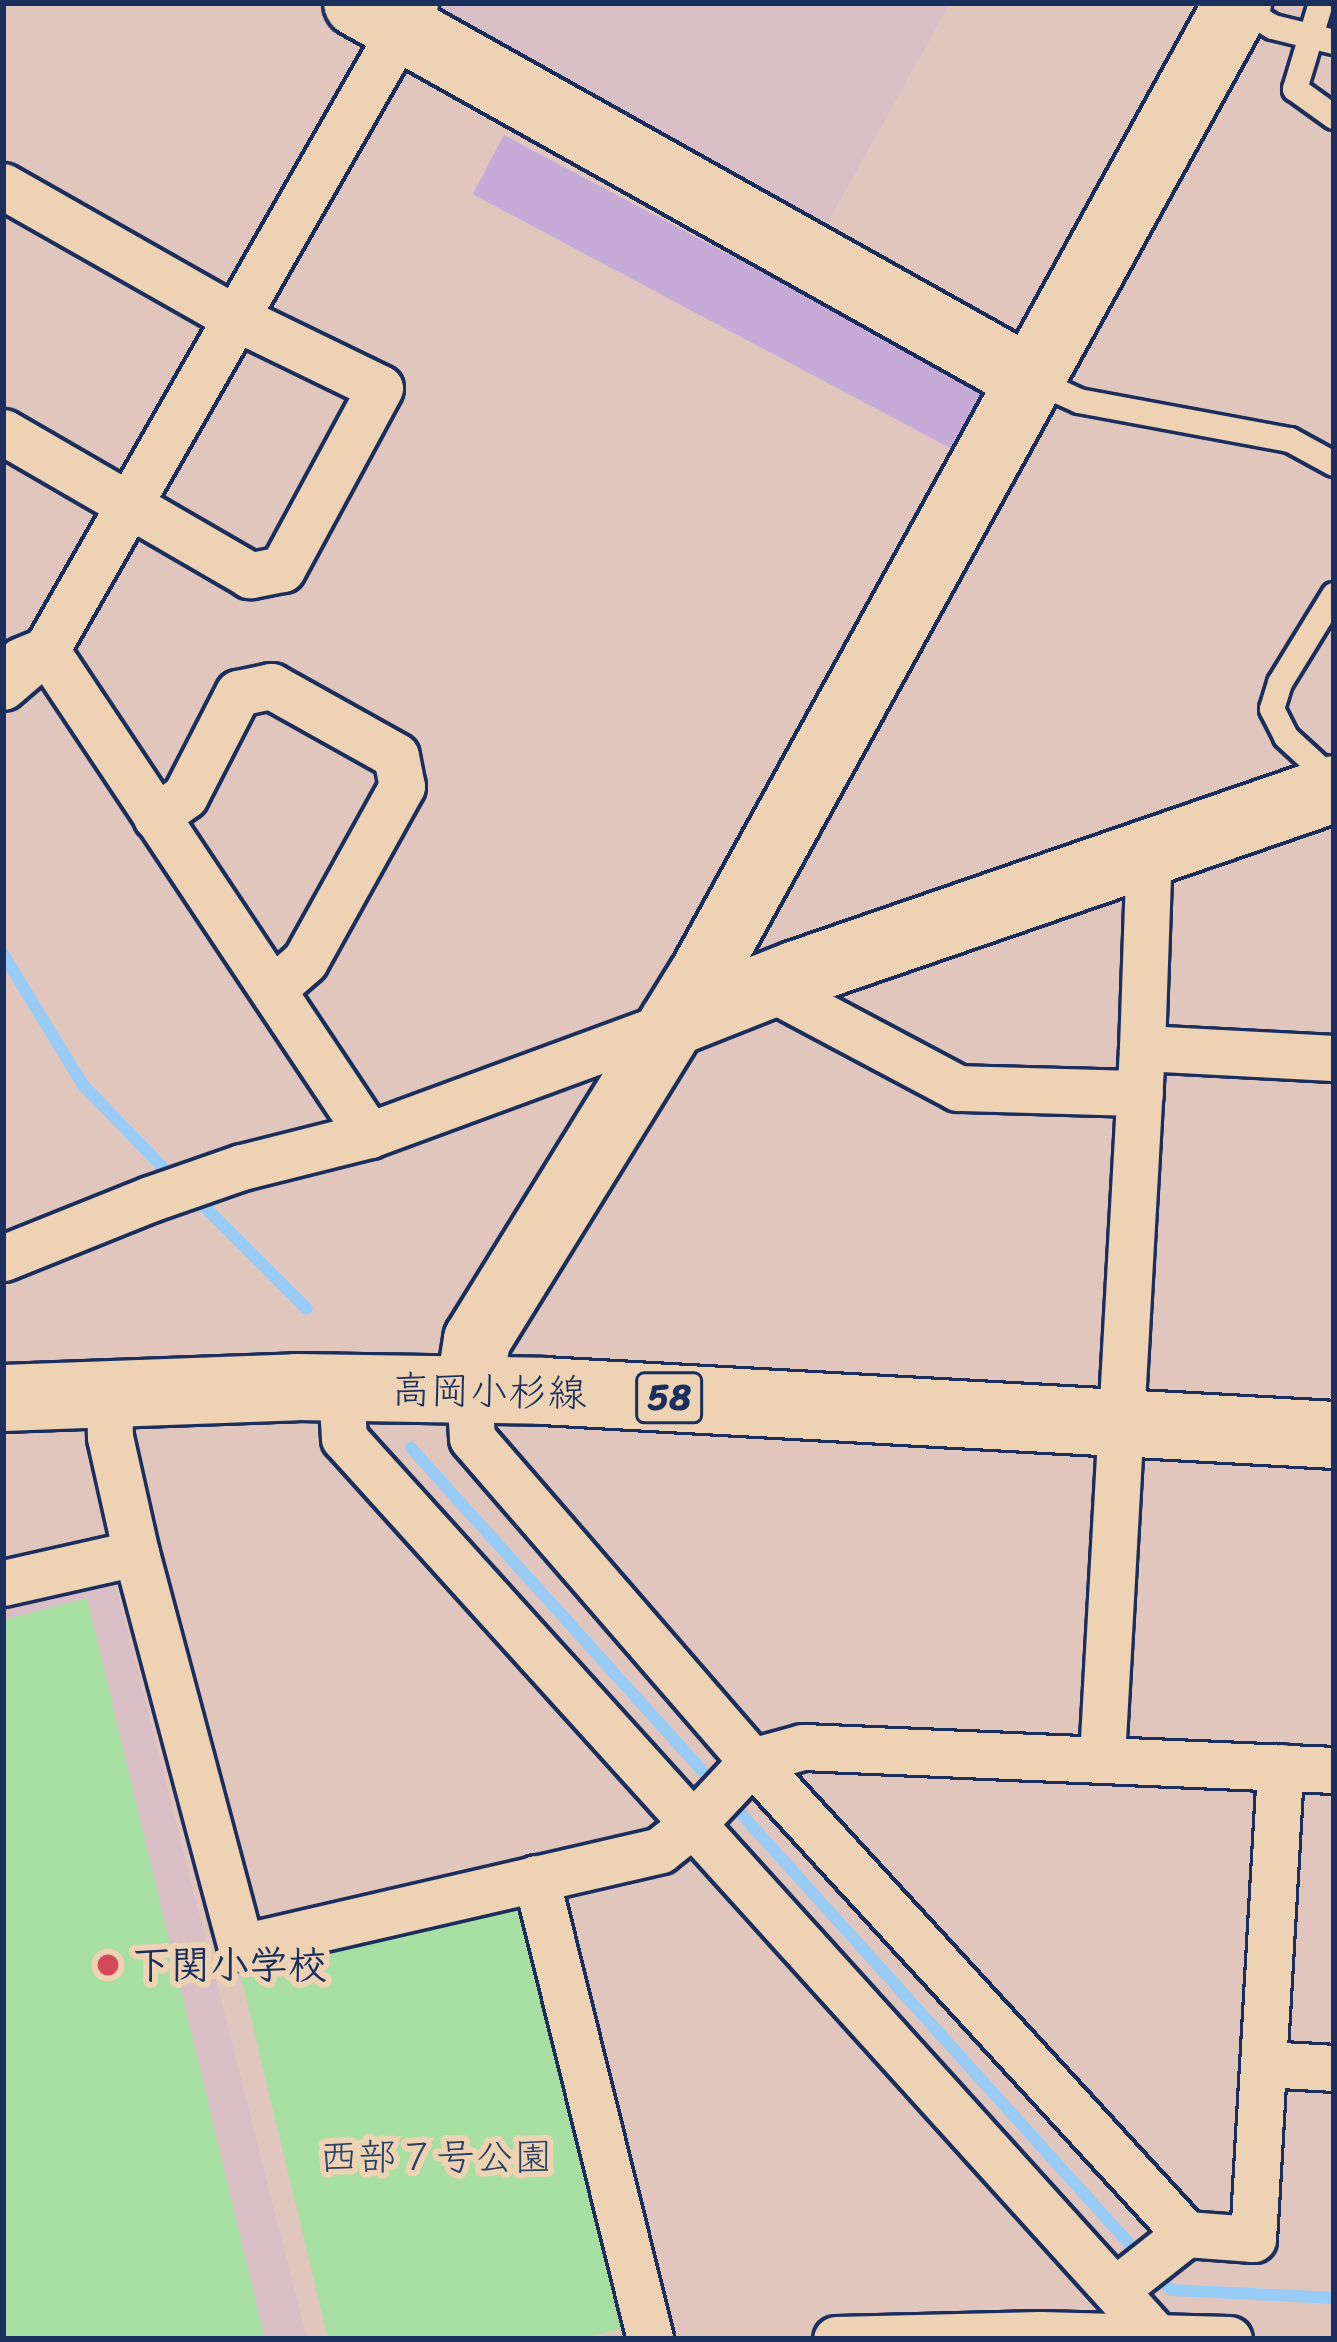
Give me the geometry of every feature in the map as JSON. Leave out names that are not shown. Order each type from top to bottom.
[{"type":"street","points":[[1153,2260],[722,1793],[472,1438],[469,1391],[477,1340],[673,1023],[1237,4]]},
{"type":"street","points":[[3,687],[46,650],[234,317],[392,11],[1028,378]]},
{"type":"street","points":[[3,186],[234,317],[380,388],[282,569],[250,574],[3,432]]},
{"type":"street","points":[[3,667],[46,650]]},
{"type":"street","points":[[46,650],[369,1135]]},
{"type":"street","points":[[156,817],[185,796],[238,693],[272,686],[396,756],[402,786],[305,961],[274,989]]},
{"type":"street","points":[[3,1258],[242,1167],[369,1135],[766,986],[1142,857],[1334,785]]},
{"type":"street","points":[[1102,1757],[1141,1071],[1148,873],[1142,857]]},
{"type":"street","points":[[766,986],[958,1088],[1334,1058]]},
{"type":"street","points":[[341,1388],[344,1438],[722,1793],[1153,2260],[1155,2335]]},
{"type":"street","points":[[109,1391],[110,1437],[136,1553],[241,1947],[660,1850],[722,1793],[803,1747],[1334,1770]]},
{"type":"street","name":"高岡小杉線","points":[[3,1398],[109,1391],[469,1391],[1334,1435]]},
{"type":"street","points":[[3,1583],[136,1553]]},
{"type":"street","points":[[1153,2260],[1253,2240],[1280,1767]]},
{"type":"street","points":[[536,1878],[650,2339]]},
{"type":"street","points":[[1263,2064],[1334,2068]]},
{"type":"street","points":[[836,2339],[1155,2335],[1229,2339]]},
{"type":"lane","points":[[1321,3],[1322,39],[1295,89],[1334,118]]},
{"type":"lane","points":[[1237,4],[1273,27],[1322,39]]},
{"type":"lane","points":[[1028,378],[1079,400],[1290,440],[1334,464]]},
{"type":"lane","points":[[1334,595],[1280,683],[1272,709],[1286,737],[1334,785]]},
{"type":"shaded area","points":[[444,3],[950,3],[825,227],[440,10]]},
{"type":"shaded area","name":"下関小学校","points":[[110,1562],[307,2339],[3,2339],[3,1592]]},
{"type":"green space","name":"下関小学校","points":[[87,1598],[265,2339],[3,2339],[3,1620]]},
{"type":"green space","name":"西部７号公園","points":[[527,1903],[629,2327],[579,2339],[328,2339],[240,1973]]},
{"type":"building","points":[[504,135],[984,390],[953,450],[473,194]]},
{"type":"waterway","points":[[3,954],[83,1085],[173,1178]]},
{"type":"waterway","points":[[193,1195],[307,1309]]},
{"type":"waterway","points":[[411,1448],[1171,2290],[1334,2298]]},
{"type":"place","name":"下関小学校","points":[[108,1965]]}]
